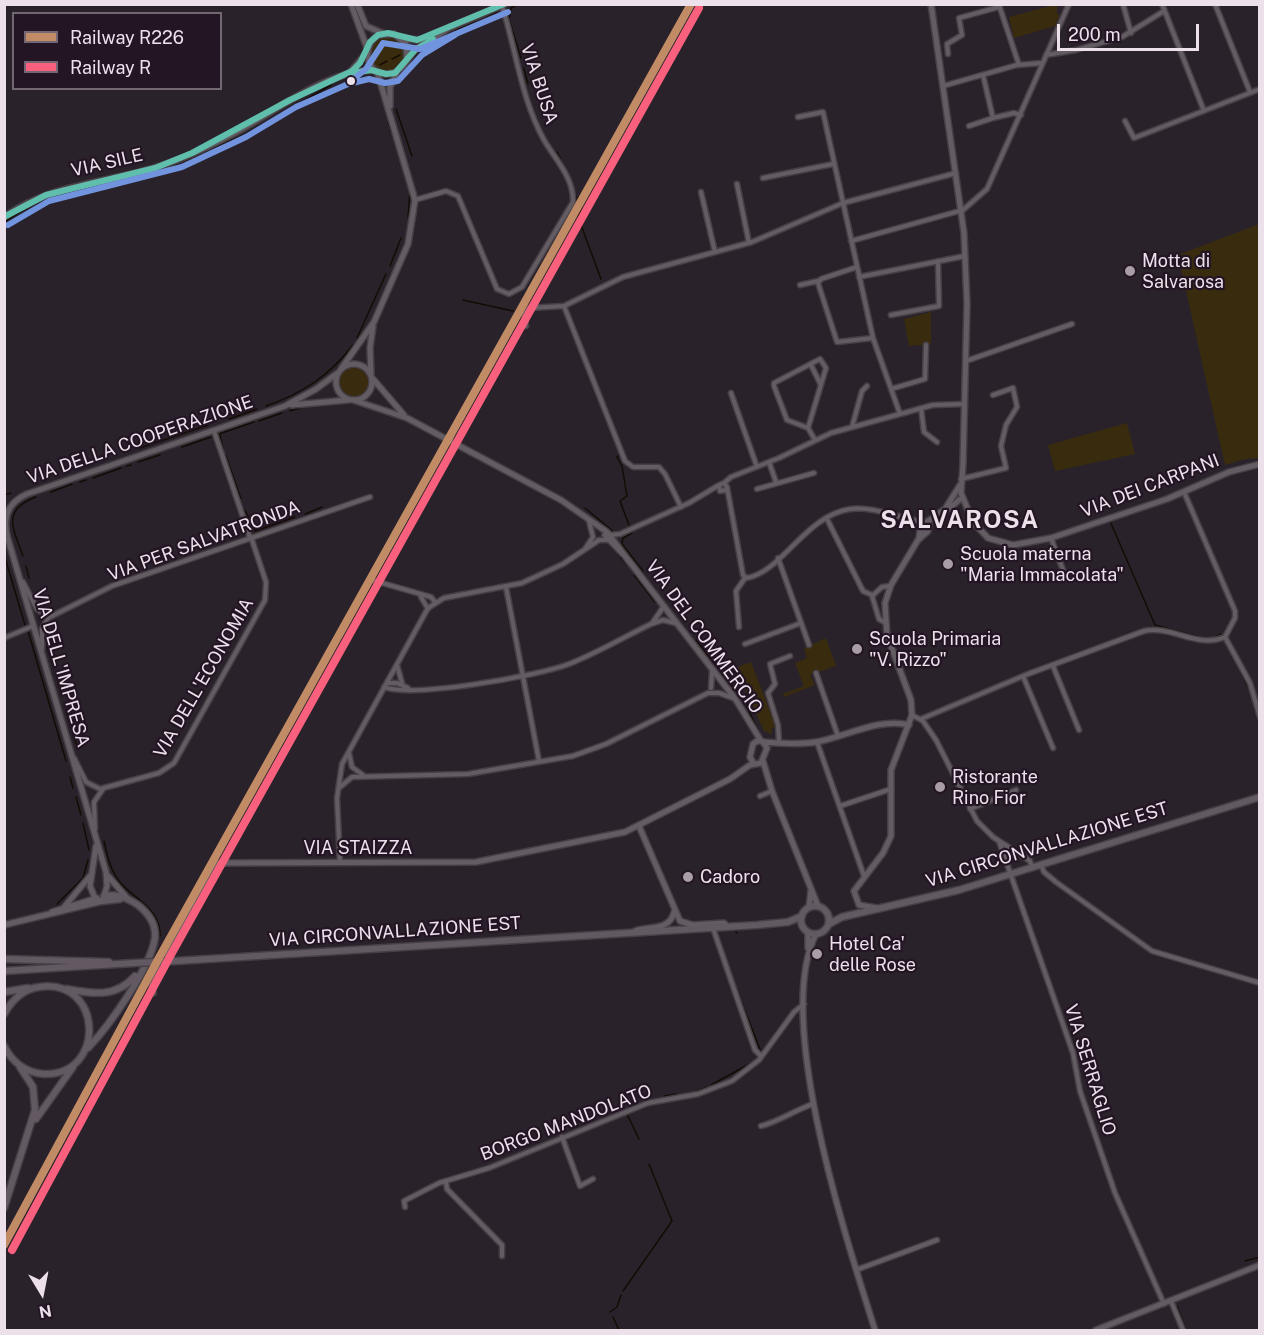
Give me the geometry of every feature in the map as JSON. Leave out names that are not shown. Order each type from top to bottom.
[{"type":"main road","name":"VIA CIRCONVALLAZIONE EST","points":[[842,917],[959,890],[1260,797]]},
{"type":"main road","points":[[5,1206],[31,1128],[46,1101],[124,1000],[154,942],[154,926],[145,911],[129,900],[100,899]]},
{"type":"main road","points":[[788,922],[802,916],[809,907],[818,906],[828,915],[842,917]]},
{"type":"main road","points":[[828,915],[829,924]]},
{"type":"main road","points":[[802,916],[806,930]]},
{"type":"main road","points":[[788,922],[816,934],[824,931],[829,924],[842,917]]},
{"type":"main road","name":"VIA CIRCONVALLAZIONE EST","points":[[4,971],[788,922]]},
{"type":"main road","points":[[4,959],[131,964]]},
{"type":"main road","points":[[4,992],[60,988],[91,994],[111,992],[128,984],[143,966]]},
{"type":"main road","points":[[4,1014],[16,998],[35,988]]},
{"type":"main road","points":[[60,988],[77,998],[87,1015],[90,1035],[84,1052]]},
{"type":"main road","points":[[4,1046],[29,1080],[35,1095],[31,1128]]},
{"type":"main road","points":[[18,1064],[33,1072],[50,1074],[66,1069],[79,1059]]},
{"type":"street","points":[[351,4],[375,70],[386,74],[398,71],[418,47],[450,27]]},
{"type":"street","points":[[357,4],[367,27],[394,34],[402,39],[421,40],[503,5]]},
{"type":"street","points":[[882,908],[859,905],[854,897],[857,884],[882,854],[891,836],[892,766],[912,715],[911,700],[884,622],[885,603],[890,586],[925,527],[958,497],[961,481],[966,361],[966,256],[963,210],[931,4]]},
{"type":"street","points":[[851,241],[963,210],[992,183],[1069,4]]},
{"type":"street","points":[[1123,4],[1131,33]]},
{"type":"street","points":[[1162,4],[1204,111]]},
{"type":"street","points":[[1215,4],[1250,92]]},
{"type":"street","name":"VIA BUSA","points":[[416,200],[446,191],[458,195],[497,289],[506,294],[518,292],[573,198],[562,166],[543,138],[534,117],[503,5]]},
{"type":"street","points":[[948,54],[947,44],[962,35],[959,18],[999,6],[1019,65]]},
{"type":"street","points":[[1046,55],[1076,50],[1118,38],[1165,14]]},
{"type":"street","points":[[367,52],[373,39],[384,33]]},
{"type":"street","points":[[402,39],[408,51],[406,61]]},
{"type":"street","name":"VIA SILE","points":[[4,217],[43,194],[175,161],[242,129],[292,99],[345,75],[359,66],[367,52]]},
{"type":"street","points":[[944,87],[1019,65],[1042,63]]},
{"type":"street","name":"VIA SILE","points":[[345,75],[375,70]]},
{"type":"street","name":"VIA DELLA COOPERAZIONE","points":[[12,505],[27,494],[281,407],[316,389],[340,371],[374,322],[408,244],[416,200],[390,111],[375,70]]},
{"type":"street","name":"VIA DELLA COOPERAZIONE","points":[[390,111],[390,87],[398,71]]},
{"type":"street","points":[[983,75],[993,118]]},
{"type":"street","points":[[1125,121],[1134,138],[1260,89]]},
{"type":"street","points":[[798,117],[823,112],[873,338],[900,414]]},
{"type":"street","points":[[969,126],[1014,113],[1021,114]]},
{"type":"street","points":[[763,178],[833,164]]},
{"type":"street","points":[[526,326],[524,314],[529,308],[564,306],[623,277],[750,243],[843,203],[957,172]]},
{"type":"street","points":[[737,184],[750,243]]},
{"type":"street","points":[[701,192],[715,252]]},
{"type":"street","points":[[860,277],[966,256]]},
{"type":"street","points":[[891,315],[939,306],[938,261]]},
{"type":"street","points":[[800,285],[857,267]]},
{"type":"street","points":[[818,281],[836,341],[841,343],[873,338]]},
{"type":"street","points":[[564,306],[625,461],[633,467],[659,467],[665,474],[681,507]]},
{"type":"street","name":"VIA DELLA COOPERAZIONE","points":[[372,377],[370,351],[374,322]]},
{"type":"street","points":[[966,361],[1072,324]]},
{"type":"street","points":[[891,389],[925,379],[926,345]]},
{"type":"street","points":[[808,428],[826,364],[820,359],[774,383],[787,420],[808,428],[815,440]]},
{"type":"street","points":[[357,364],[367,368],[372,377],[372,385],[367,394],[352,400],[343,396],[337,388],[340,371],[357,364]]},
{"type":"street","points":[[810,365],[821,384]]},
{"type":"street","name":"VIA DEL COMMERCIO","points":[[372,377],[387,398],[407,418]]},
{"type":"street","points":[[853,427],[860,398],[867,386]]},
{"type":"street","points":[[961,481],[1006,468],[1001,446],[1006,425],[1017,407],[1012,388],[993,395]]},
{"type":"street","points":[[731,393],[755,468]]},
{"type":"street","name":"VIA DELLA COOPERAZIONE","points":[[281,407],[319,400],[352,400]]},
{"type":"street","name":"VIA DEL COMMERCIO","points":[[352,400],[407,418],[553,495],[589,519],[610,538],[666,608],[736,700],[752,728],[763,741]]},
{"type":"street","points":[[340,863],[337,792],[340,771],[349,749],[424,614],[435,602],[506,587],[556,567],[600,540],[610,538],[681,507],[731,477],[815,440],[921,408],[965,404]]},
{"type":"street","points":[[921,408],[924,432],[937,442]]},
{"type":"street","name":"VIA DELL'ECONOMIA","points":[[104,789],[163,772],[178,758],[265,600],[266,582],[214,430]]},
{"type":"street","points":[[769,462],[776,482]]},
{"type":"street","name":"VIA DEI CARPANI","points":[[958,497],[979,530],[998,543],[1016,545],[1051,538],[1184,492],[1229,472],[1260,464]]},
{"type":"street","points":[[757,489],[814,473]]},
{"type":"street","points":[[721,484],[736,528],[745,578],[736,591],[739,627]]},
{"type":"street","points":[[721,484],[722,491]]},
{"type":"street","points":[[704,494],[722,491]]},
{"type":"street","points":[[921,718],[1023,676],[1150,630],[1162,630],[1208,642],[1226,637],[1235,618],[1235,611],[1184,492]]},
{"type":"street","name":"VIA PER SALVATRONDA","points":[[33,624],[127,580],[370,497]]},
{"type":"street","name":"VIA DELL'IMPRESA","points":[[12,505],[6,517],[5,528],[106,872],[107,885],[100,899]]},
{"type":"street","points":[[745,578],[751,577],[778,558],[806,531],[845,510],[858,509],[909,519],[925,527]]},
{"type":"street","points":[[583,552],[593,535],[589,519]]},
{"type":"street","points":[[827,519],[863,591],[872,595],[879,618],[884,622]]},
{"type":"street","points":[[909,519],[925,527]]},
{"type":"street","points":[[618,543],[624,532]]},
{"type":"street","name":"VIA DEL COMMERCIO","points":[[610,538],[618,543],[631,564]]},
{"type":"street","points":[[1051,538],[1066,578]]},
{"type":"street","points":[[778,558],[809,645]]},
{"type":"street","points":[[18,575],[36,609],[48,618],[42,629],[42,656]]},
{"type":"street","points":[[375,581],[431,597],[435,602]]},
{"type":"street","points":[[872,595],[885,585],[890,586]]},
{"type":"street","points":[[506,587],[539,761]]},
{"type":"street","points":[[418,595],[428,609]]},
{"type":"street","points":[[659,621],[666,608]]},
{"type":"street","points":[[650,624],[666,608]]},
{"type":"street","name":"VIA PER SALVATRONDA","points":[[33,624],[39,618],[48,618]]},
{"type":"street","points":[[385,685],[396,690],[463,686],[523,675],[571,664],[659,621],[679,625]]},
{"type":"street","points":[[746,644],[801,623]]},
{"type":"street","points":[[4,638],[33,624]]},
{"type":"street","points":[[1226,637],[1250,683],[1260,717]]},
{"type":"street","points":[[779,742],[778,725],[768,693],[776,684],[770,664],[790,656]]},
{"type":"street","points":[[398,661],[398,675],[404,686]]},
{"type":"street","points":[[706,694],[711,688],[713,678],[710,666]]},
{"type":"street","points":[[1053,666],[1079,730]]},
{"type":"street","points":[[816,673],[838,736]]},
{"type":"street","points":[[1023,676],[1053,748]]},
{"type":"street","points":[[385,685],[393,682],[412,688]]},
{"type":"street","points":[[711,688],[725,685]]},
{"type":"street","points":[[340,771],[345,776],[352,777],[459,775],[595,749],[706,694],[716,692],[725,685]]},
{"type":"street","points":[[716,692],[736,700]]},
{"type":"street","points":[[912,715],[921,718],[936,740],[980,825],[999,841],[1029,860],[1032,867]]},
{"type":"street","points":[[753,744],[763,741],[817,742],[893,724],[909,725]]},
{"type":"street","name":"VIA DEL COMMERCIO","points":[[750,757],[753,744],[752,728]]},
{"type":"street","points":[[763,741],[766,753]]},
{"type":"street","points":[[779,742],[766,753],[763,761],[766,774],[818,906]]},
{"type":"street","points":[[817,742],[864,876]]},
{"type":"street","points":[[349,749],[350,761],[354,770]]},
{"type":"street","points":[[70,752],[87,783],[94,788],[104,789],[94,804],[96,841]]},
{"type":"street","points":[[750,757],[766,774]]},
{"type":"street","points":[[746,768],[750,757]]},
{"type":"street","name":"VIA STAIZZA","points":[[153,993],[152,985],[160,968],[219,863],[467,863],[608,837],[639,826],[763,761]]},
{"type":"street","points":[[340,771],[354,770],[367,776]]},
{"type":"street","points":[[337,792],[342,783],[352,777]]},
{"type":"street","points":[[840,806],[891,789]]},
{"type":"street","points":[[970,809],[1016,790]]},
{"type":"street","points":[[760,796],[772,791]]},
{"type":"street","points":[[639,826],[674,911],[685,924],[721,923],[728,927]]},
{"type":"street","name":"VIA DELL'IMPRESA","points":[[92,872],[96,841]]},
{"type":"street","name":"VIA SERRAGLIO","points":[[999,841],[1073,1053],[1080,1091],[1115,1193],[1164,1304]]},
{"type":"street","points":[[1041,864],[1050,877],[1152,951],[1260,983]]},
{"type":"street","points":[[4,926],[100,899],[90,888],[92,872]]},
{"type":"street","points":[[45,915],[60,910],[72,900],[92,872]]},
{"type":"street","name":"VIA DELL'IMPRESA","points":[[106,872],[129,900]]},
{"type":"street","points":[[809,907],[811,888]]},
{"type":"street","points":[[631,933],[668,924],[674,911]]},
{"type":"street","points":[[713,928],[755,1050],[761,1056]]},
{"type":"street","points":[[806,930],[808,949],[804,1004],[813,1104],[856,1270],[875,1330]]},
{"type":"street","points":[[808,949],[816,934]]},
{"type":"street","name":"BORGO MANDOLATO","points":[[405,1207],[404,1201],[446,1182],[489,1168],[648,1103],[698,1094],[723,1084],[747,1071],[794,1012],[804,1004]]},
{"type":"street","points":[[761,1126],[781,1121],[787,1114],[813,1104]]},
{"type":"street","points":[[562,1137],[580,1186],[593,1179]]},
{"type":"street","points":[[446,1182],[447,1189],[502,1245],[502,1256]]},
{"type":"street","points":[[856,1270],[937,1240]]},
{"type":"street","points":[[1096,1330],[1260,1265]]},
{"type":"street","points":[[1171,1300],[1183,1330]]},
{"type":"shaded area","points":[[1057,5],[1057,15],[1060,14],[1055,26],[1014,38],[1009,17]]},
{"type":"shaded area","points":[[387,37],[399,42],[404,54],[399,66],[387,71],[375,66],[370,54],[375,42]]},
{"type":"shaded area","points":[[1259,224],[1259,458],[1245,459],[1225,465],[1178,255]]},
{"type":"shaded area","points":[[931,312],[931,344],[909,346],[904,319]]},
{"type":"shaded area","points":[[354,368],[364,372],[368,382],[364,392],[354,396],[344,392],[340,382],[344,372]]},
{"type":"shaded area","points":[[1127,423],[1135,454],[1055,471],[1048,445]]},
{"type":"shaded area","points":[[826,638],[836,666],[810,675],[815,685],[784,697],[783,694],[804,686],[795,663],[807,658],[804,648]]},
{"type":"shaded area","points":[[751,662],[776,727],[772,728],[771,737],[771,734],[764,731],[735,668]]},
{"type":"waterway","points":[[518,4],[511,8],[509,19],[521,58]]},
{"type":"waterway","points":[[486,16],[497,12]]},
{"type":"waterway","points":[[455,30],[475,21]]},
{"type":"waterway","points":[[392,59],[400,55]]},
{"type":"waterway","points":[[380,65],[387,61]]},
{"type":"waterway","points":[[524,68],[528,84]]},
{"type":"waterway","points":[[213,148],[245,135],[331,85]]},
{"type":"waterway","points":[[396,109],[412,156]]},
{"type":"waterway","points":[[388,122],[396,145]]},
{"type":"waterway","points":[[557,152],[569,177]]},
{"type":"waterway","points":[[183,161],[200,154]]},
{"type":"waterway","points":[[155,173],[177,164]]},
{"type":"waterway","points":[[100,184],[146,174]]},
{"type":"waterway","points":[[62,193],[75,189]]},
{"type":"waterway","points":[[408,217],[410,191]]},
{"type":"waterway","points":[[42,200],[52,196]]},
{"type":"waterway","points":[[583,203],[578,217],[601,279]]},
{"type":"waterway","points":[[4,222],[30,205]]},
{"type":"waterway","points":[[390,266],[401,238]]},
{"type":"waterway","points":[[357,338],[386,274]]},
{"type":"waterway","points":[[463,300],[513,311]]},
{"type":"waterway","points":[[266,406],[314,382],[334,366],[353,345]]},
{"type":"waterway","points":[[332,404],[338,404]]},
{"type":"waterway","points":[[290,411],[303,407]]},
{"type":"waterway","points":[[229,419],[257,409]]},
{"type":"waterway","points":[[259,421],[282,413]]},
{"type":"waterway","points":[[219,434],[254,422]]},
{"type":"waterway","points":[[140,448],[208,425]]},
{"type":"waterway","points":[[220,435],[223,449]]},
{"type":"waterway","points":[[182,447],[211,437]]},
{"type":"waterway","points":[[138,462],[160,455]]},
{"type":"waterway","points":[[620,455],[617,457],[622,466],[627,496],[620,501],[629,525]]},
{"type":"waterway","points":[[226,456],[241,499]]},
{"type":"waterway","points":[[127,466],[131,465]]},
{"type":"waterway","points":[[93,478],[121,468]]},
{"type":"waterway","points":[[80,482],[86,480]]},
{"type":"waterway","points":[[51,492],[72,484]]},
{"type":"waterway","points":[[4,495],[11,493]]},
{"type":"waterway","points":[[23,556],[13,528],[14,514],[25,502],[36,497]]},
{"type":"waterway","points":[[305,514],[322,507]]},
{"type":"waterway","points":[[585,508],[615,533]]},
{"type":"waterway","points":[[245,510],[255,531],[295,517]]},
{"type":"waterway","points":[[1110,521],[1155,625],[1206,639]]},
{"type":"waterway","points":[[632,533],[623,538],[622,544],[643,571]]},
{"type":"waterway","points":[[4,554],[25,625]]},
{"type":"waterway","points":[[618,554],[628,566]]},
{"type":"waterway","points":[[26,566],[29,578]]},
{"type":"waterway","points":[[634,575],[655,602]]},
{"type":"waterway","points":[[28,631],[66,761]]},
{"type":"waterway","points":[[1211,639],[1221,634]]},
{"type":"waterway","points":[[696,640],[744,701],[758,730]]},
{"type":"waterway","points":[[47,647],[54,668]]},
{"type":"waterway","points":[[1238,666],[1250,691]]},
{"type":"waterway","points":[[58,683],[61,692]]},
{"type":"waterway","points":[[66,710],[77,747]]},
{"type":"waterway","points":[[1258,715],[1260,726]]},
{"type":"waterway","points":[[70,777],[73,788]]},
{"type":"waterway","points":[[76,797],[81,815]]},
{"type":"waterway","points":[[83,823],[89,850]]},
{"type":"waterway","points":[[104,841],[109,862],[116,876],[125,888],[151,911],[159,926],[160,936]]},
{"type":"waterway","points":[[57,904],[83,878],[88,860]]},
{"type":"waterway","points":[[737,990],[761,1052]]},
{"type":"waterway","points":[[711,1085],[753,1062]]},
{"type":"waterway","points":[[695,1092],[707,1087]]},
{"type":"waterway","points":[[684,1094],[691,1093]]},
{"type":"waterway","points":[[664,1096],[676,1094]]},
{"type":"waterway","points":[[652,1105],[660,1103]]},
{"type":"waterway","points":[[639,1139],[627,1114],[646,1107]]},
{"type":"waterway","points":[[623,1291],[672,1221],[649,1164]]},
{"type":"waterway","points":[[1245,1261],[1260,1257]]},
{"type":"waterway","points":[[1173,1296],[1236,1271]]},
{"type":"waterway","points":[[610,1312],[617,1307],[621,1295]]},
{"type":"waterway","points":[[1177,1306],[1186,1330]]},
{"type":"waterway","points":[[613,1317],[619,1330]]},
{"type":"rail line","name":"R226","points":[[4,1245],[160,956],[691,4]]},
{"type":"rail line","name":"R","points":[[12,1250],[168,960],[699,8]]},
{"type":"transit line","points":[[4,217],[46,195],[155,168],[192,153],[290,100],[352,71],[360,63],[370,42],[378,35],[388,33],[417,40],[504,4]]},
{"type":"transit line","points":[[351,81],[366,69],[383,43],[420,49],[508,12]]},
{"type":"transit line","points":[[8,225],[49,201],[182,167],[246,137],[296,107],[348,84],[369,79],[385,83],[398,81],[422,55],[455,35]]},
{"type":"transit line","points":[[347,74],[371,70],[386,74],[395,73],[415,50],[433,39]]},
{"type":"place","name":"Motta di Salvarosa","points":[[1130,271]]},
{"type":"place","name":"Scuola materna \"Maria Immacolata\"","points":[[948,564]]},
{"type":"place","name":"Scuola Primaria \"V. Rizzo\"","points":[[857,649]]},
{"type":"place","name":"Ristorante Rino Fior","points":[[940,787]]},
{"type":"place","name":"Cadoro","points":[[688,877]]},
{"type":"place","name":"Hotel Ca' delle Rose","points":[[817,954]]},
{"type":"district","name":"SALVAROSA","points":[[960,521]]}]
